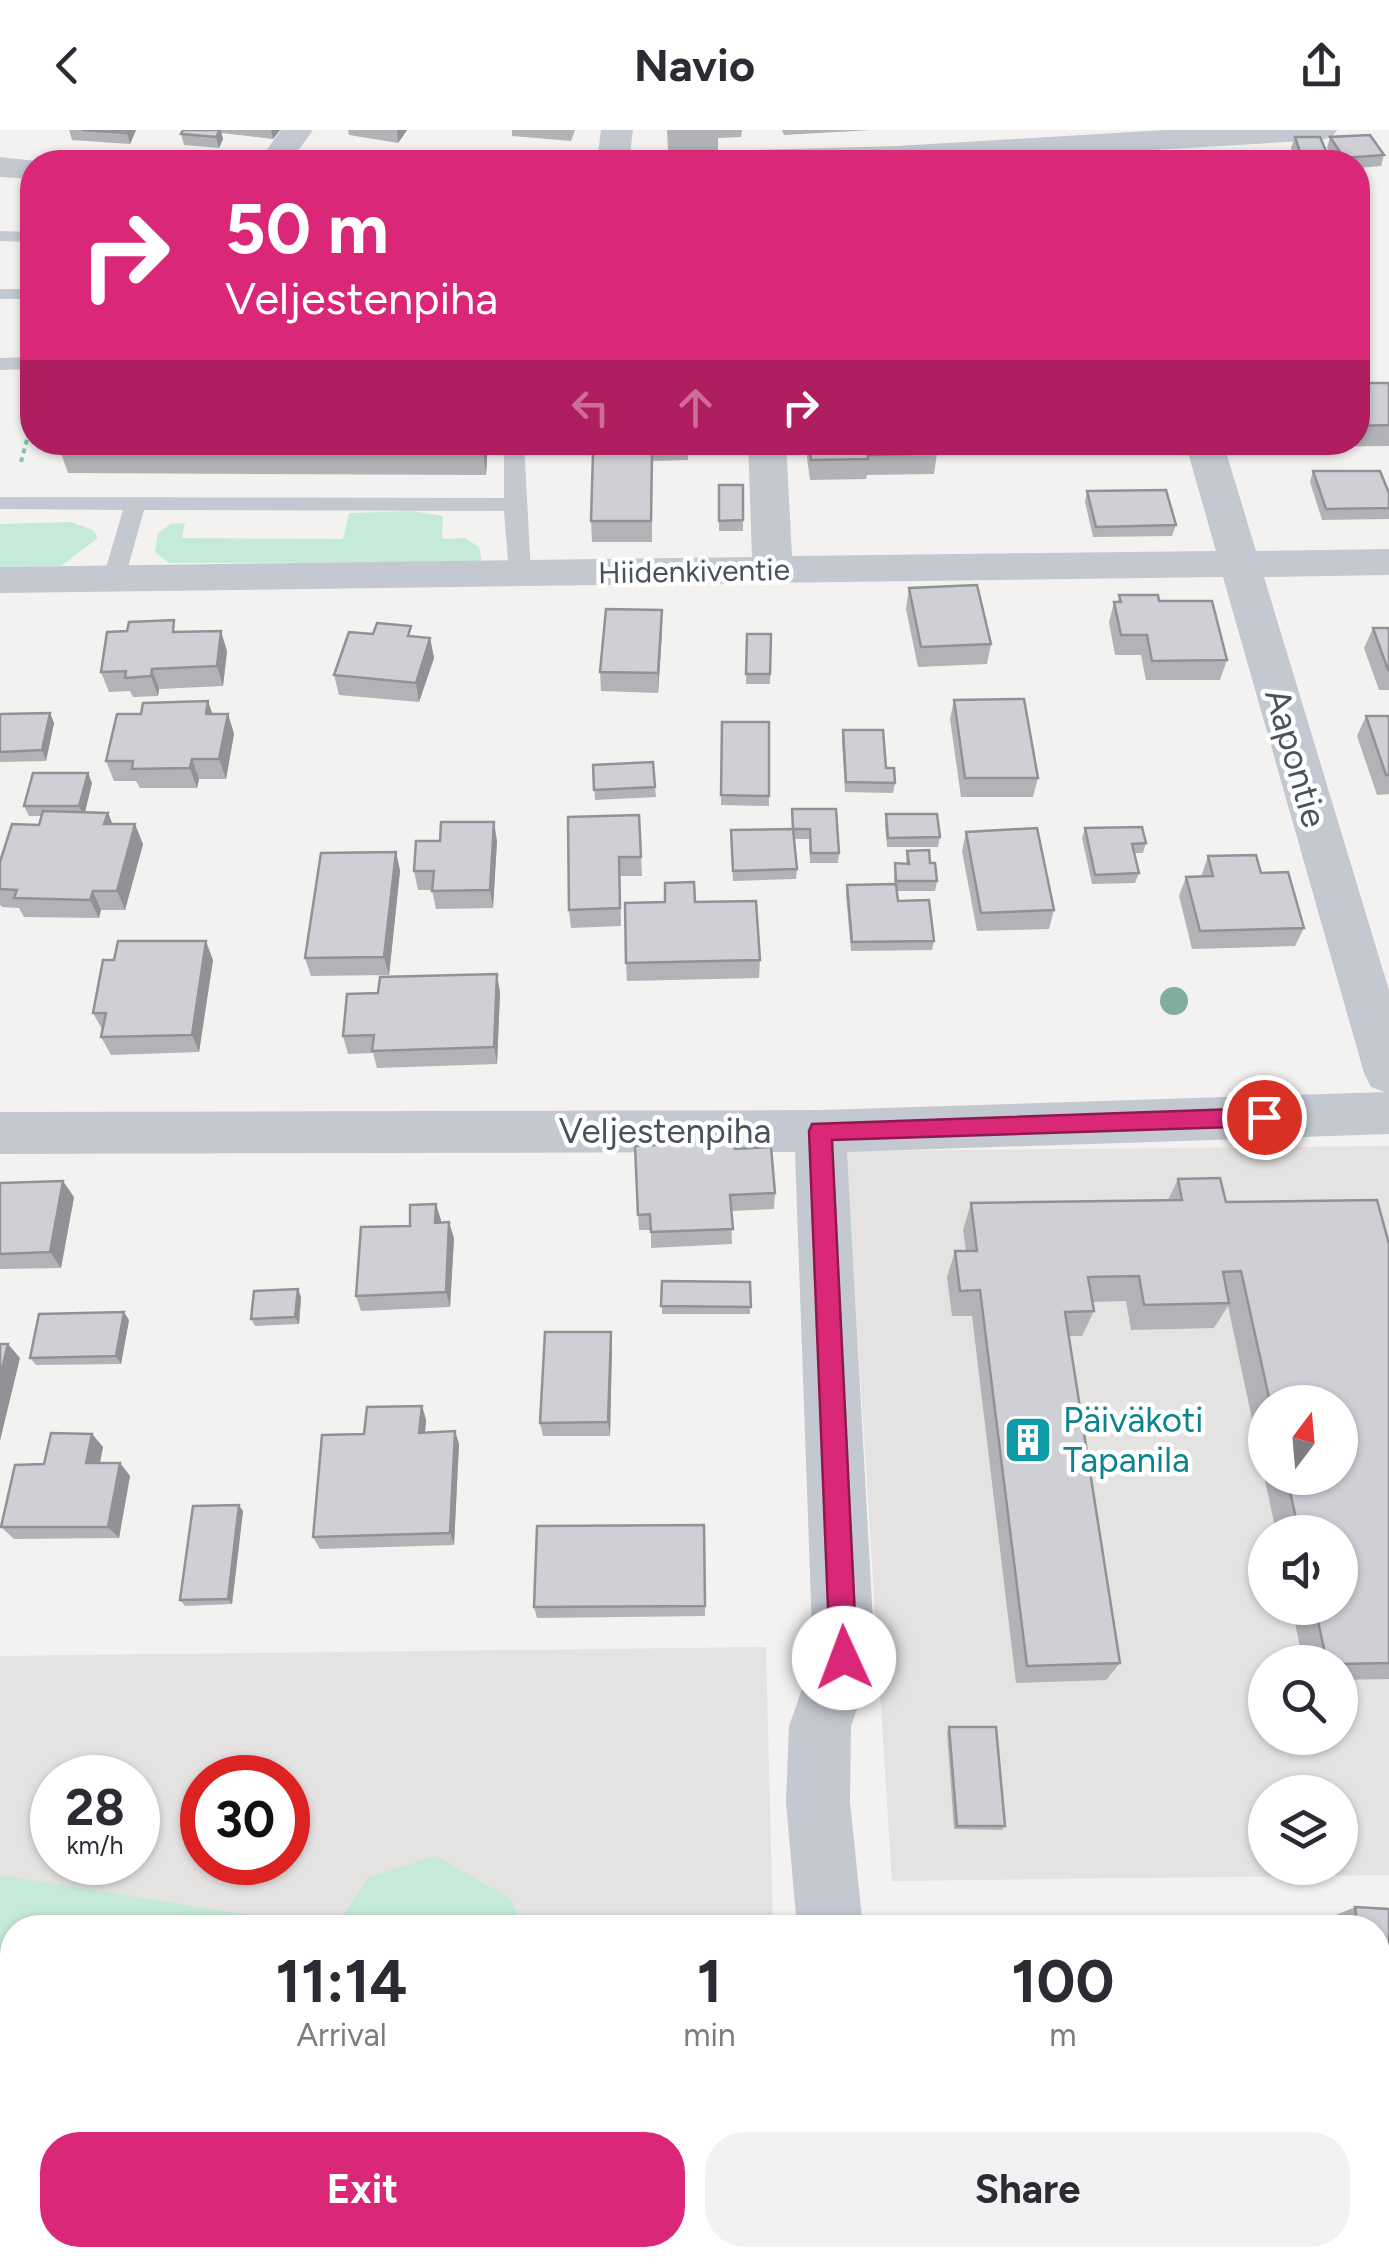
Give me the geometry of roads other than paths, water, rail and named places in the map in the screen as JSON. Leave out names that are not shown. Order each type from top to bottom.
[{"type":"street","points":[[1130,150],[1216,133],[1320,130]]},
{"type":"street","points":[[818,150],[896,143],[1070,150]]},
{"type":"street","points":[[768,455],[772,569]]},
{"type":"street","name":"Aapontie","points":[[1208,455],[1389,1073]]},
{"type":"street","name":"Hiidenkiventie","points":[[0,580],[1389,562]]},
{"type":"street","name":"Veljestenpiha","points":[[0,1133],[820,1131],[1389,1112]]},
{"type":"street","points":[[820,1131],[844,1658],[820,1726],[818,1802],[829,1915]]},
{"type":"lane","points":[[514,455],[520,573]]},
{"type":"lane","points":[[0,502],[514,505]]},
{"type":"lane","points":[[114,578],[136,504]]},
{"type":"place","name":"Päiväkoti Tapanila","points":[[1028,1440]]}]
